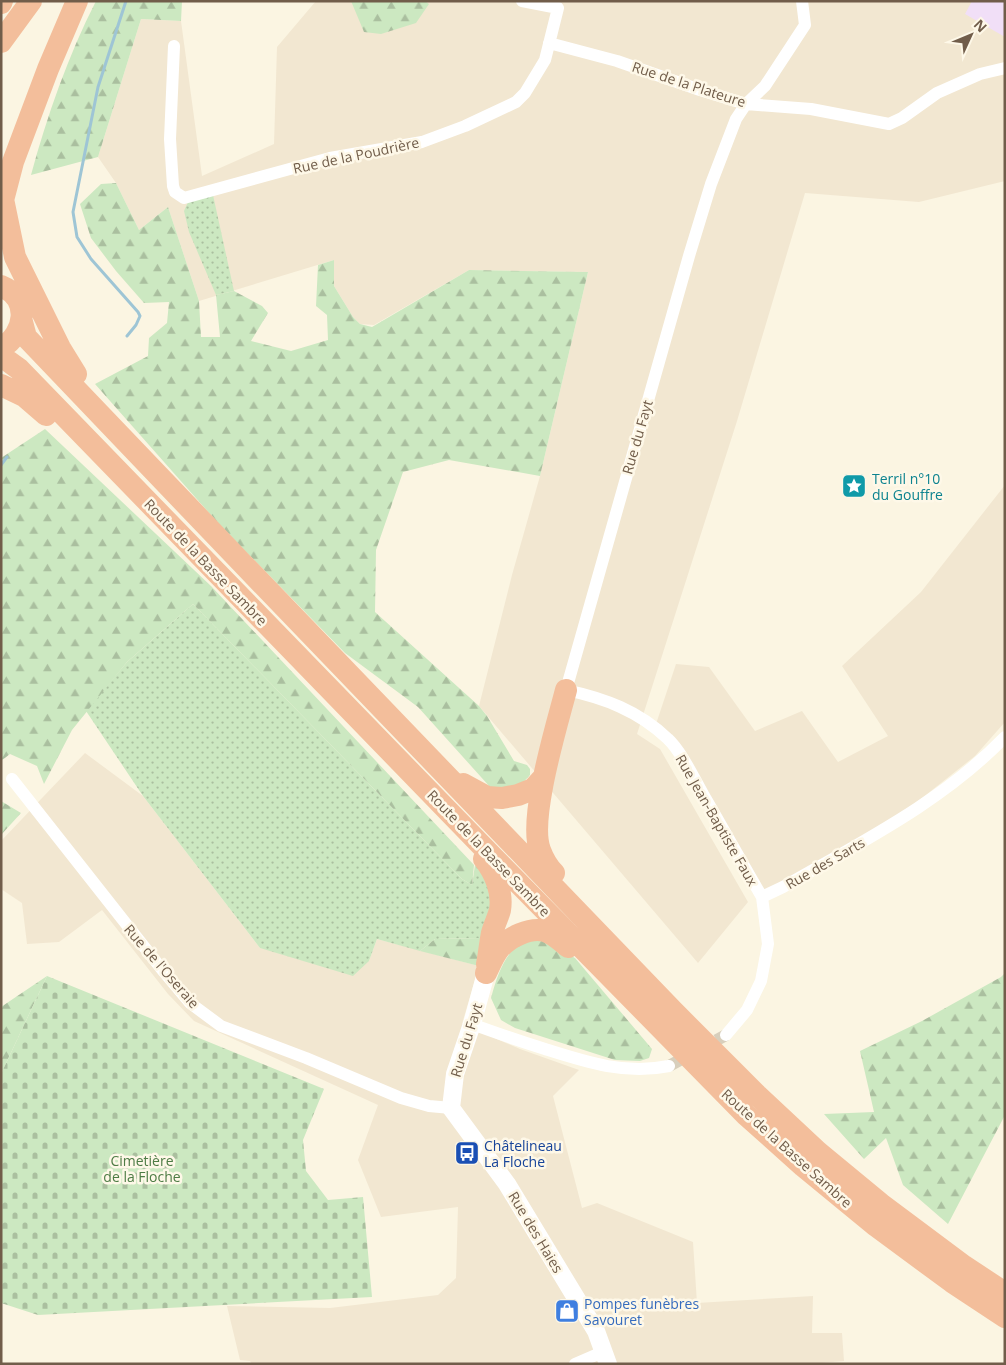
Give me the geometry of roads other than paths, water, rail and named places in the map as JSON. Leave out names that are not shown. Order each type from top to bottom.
[{"type":"highway","points":[[1,42],[31,1]]},
{"type":"highway","points":[[77,1],[48,69],[13,162],[2,204],[15,257],[60,348],[96,409]]},
{"type":"highway","name":"Route de la Basse Sambre","points":[[2,284],[18,300],[26,337],[446,776],[757,1095],[818,1152],[881,1204],[964,1266],[1005,1293]]},
{"type":"highway","points":[[1,348],[15,338],[22,322]]},
{"type":"highway","name":"Route de la Basse Sambre","points":[[1,356],[19,369],[608,976],[746,1115],[803,1166],[876,1226],[952,1282],[1005,1317]]},
{"type":"highway","points":[[1,385],[24,396],[47,416],[81,434]]},
{"type":"highway","points":[[566,690],[544,777],[537,818],[539,849],[551,870],[576,900],[598,932]]},
{"type":"highway","points":[[446,776],[487,797],[502,798],[518,795],[533,789],[544,777]]},
{"type":"highway","points":[[484,848],[484,859],[492,869],[498,885],[500,899],[500,910],[492,933],[486,973]]},
{"type":"highway","points":[[486,973],[499,949],[518,935],[545,931],[558,938],[608,976]]},
{"type":"street","points":[[522,1],[562,5]]},
{"type":"street","name":"Rue du Fayt","points":[[566,690],[683,275],[711,184],[736,119],[746,104],[766,86],[806,25],[802,1]]},
{"type":"street","name":"Rue de la Poudrière","points":[[174,46],[170,139],[173,186],[175,192],[184,198],[330,158],[422,142],[465,126],[516,102],[525,93],[545,60],[562,5]]},
{"type":"street","name":"Rue de la Plateure","points":[[549,43],[617,61],[746,104],[811,109],[889,124],[902,118],[937,93],[980,74],[1005,68]]},
{"type":"street","name":"Rue Jean-Baptiste Faux","points":[[566,690],[590,695],[622,706],[646,720],[670,740],[689,768],[762,897]]},
{"type":"street","name":"Rue des Sarts","points":[[762,897],[799,878],[915,811],[951,785],[1005,737]]},
{"type":"street","name":"Rue de l'Oseraie","points":[[12,779],[190,1003],[221,1026],[306,1058],[401,1098],[429,1106],[451,1108]]},
{"type":"street","points":[[726,1034],[746,1010],[761,981],[768,944],[762,897]]},
{"type":"street","name":"Rue du Fayt","points":[[451,1108],[455,1074],[472,1024],[486,973]]},
{"type":"street","points":[[472,1024],[592,1064],[651,1070],[669,1066]]},
{"type":"street","name":"Rue des Haies","points":[[451,1108],[507,1184],[596,1331],[607,1357]]},
{"type":"street","points":[[575,1364],[607,1357]]},
{"type":"waterway","points":[[126,1],[98,87],[73,212],[77,237],[91,259],[140,316],[136,325],[127,336]]},
{"type":"waterway","points":[[1,465],[7,457]]},
{"type":"tunnel","points":[[669,1066],[726,1035]]},
{"type":"place","name":"Terril n°10 du Gouffre","points":[[854,486]]},
{"type":"place","name":"Châtelineau La Floche","points":[[467,1153]]},
{"type":"place","name":"Pompes funèbres Savouret","points":[[567,1311]]},
{"type":"park label","name":"Cimetière de la Floche","points":[[142,1168]]}]
